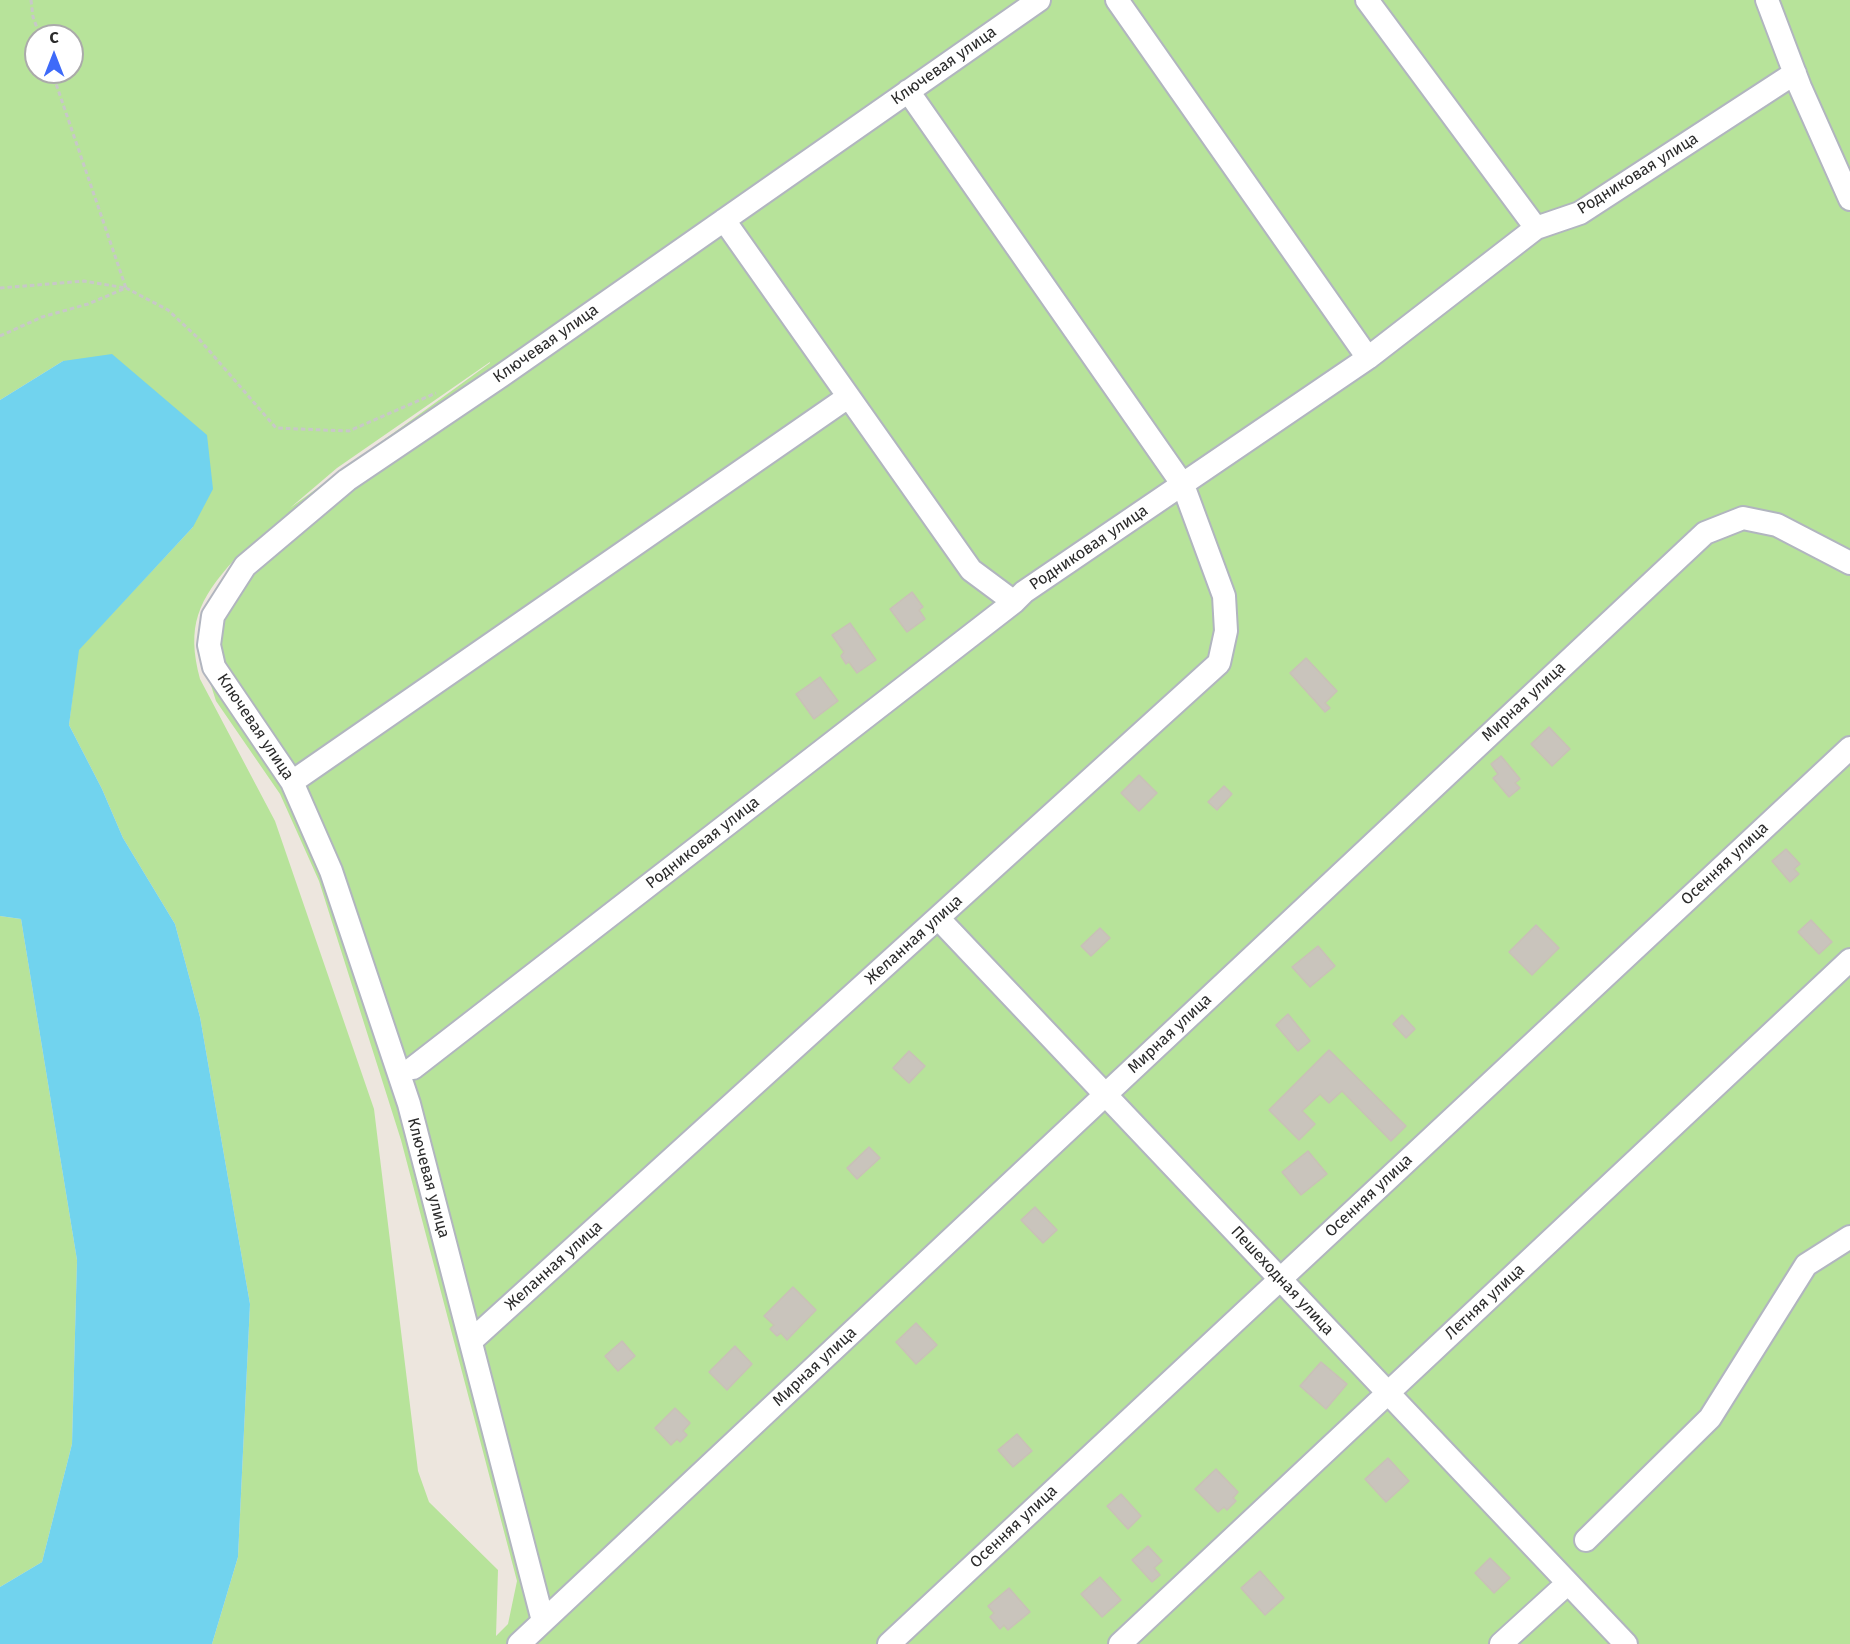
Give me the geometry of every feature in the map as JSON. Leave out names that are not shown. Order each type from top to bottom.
[{"type":"street","name":"Ключевая улица","points":[[543,1621],[409,1104],[331,871],[292,782],[214,667],[209,645],[213,616],[245,566],[347,480],[1039,0]]},
{"type":"street","points":[[1117,0],[1368,358]]},
{"type":"street","points":[[1367,0],[1536,228]]},
{"type":"street","points":[[1767,0],[1795,73],[1850,199]]},
{"type":"street","name":"Родниковая улица","points":[[413,1068],[1024,592],[1368,358],[1536,228],[1580,213],[1795,73]]},
{"type":"street","name":"Желанная улица","points":[[471,1341],[1219,663],[1226,631],[1224,596],[1183,485],[908,91]]},
{"type":"street","points":[[724,220],[970,570],[1014,602]]},
{"type":"street","points":[[292,782],[848,397]]},
{"type":"street","name":"Мирная улица","points":[[519,1644],[1705,533],[1743,518],[1777,525],[1850,563]]},
{"type":"street","name":"Осенняя улица","points":[[889,1644],[1850,748]]},
{"type":"street","name":"Пешеходная улица","points":[[938,918],[1626,1644]]},
{"type":"street","name":"Летняя улица","points":[[1120,1644],[1850,960]]},
{"type":"street","points":[[1586,1540],[1710,1418],[1806,1265],[1850,1237]]},
{"type":"street","points":[[1501,1644],[1568,1583]]},
{"type":"path","points":[[30,0],[37,24]]},
{"type":"path","points":[[56,84],[126,288]]},
{"type":"path","points":[[0,288],[84,281],[126,288],[168,310],[199,339],[276,428],[349,431],[445,389]]},
{"type":"path","points":[[0,336],[42,317],[88,304],[126,288]]},
{"type":"green space","points":[[0,0],[1850,0],[1850,1644],[212,1644],[238,1557],[250,1304],[200,1017],[175,924],[123,838],[102,789],[69,725],[78,650],[193,527],[63,361],[0,400]],"holes":[[[490,363],[290,508],[337,468]],[[234,560],[206,607],[199,648],[216,701],[280,794],[319,881],[401,1140],[517,1581],[508,1624],[496,1636],[498,1570],[429,1502],[418,1471],[374,1109],[275,821],[200,679],[194,644],[198,615],[212,588]]]},
{"type":"green space","points":[[0,916],[21,919],[77,1260],[72,1444],[42,1562],[0,1587]]},
{"type":"water","points":[[112,354],[207,435],[213,489],[193,527],[79,650],[69,725],[102,789],[123,838],[175,924],[200,1017],[250,1304],[238,1557],[212,1644],[0,1644],[0,1587],[42,1562],[72,1444],[77,1260],[21,919],[0,916],[0,400],[63,361]]},
{"type":"building","points":[[912,592],[923,607],[919,610],[925,619],[907,632],[890,609]]},
{"type":"building","points":[[850,623],[876,660],[857,673],[849,662],[846,664],[841,656],[844,652],[832,635]]},
{"type":"building","points":[[1306,658],[1337,691],[1325,703],[1330,708],[1325,712],[1290,673]]},
{"type":"building","points":[[820,677],[838,701],[814,719],[796,694]]},
{"type":"building","points":[[1549,727],[1570,749],[1552,766],[1531,744]]},
{"type":"building","points":[[1501,756],[1520,779],[1515,783],[1520,788],[1509,797],[1493,778],[1498,774],[1491,764]]},
{"type":"building","points":[[1139,775],[1157,793],[1139,811],[1121,793]]},
{"type":"building","points":[[1224,786],[1232,794],[1217,810],[1208,802]]},
{"type":"building","points":[[1786,849],[1800,864],[1794,869],[1799,874],[1790,882],[1772,861]]},
{"type":"building","points":[[1811,920],[1832,942],[1819,954],[1798,932]]},
{"type":"building","points":[[1536,925],[1559,948],[1532,975],[1509,952]]},
{"type":"building","points":[[1100,928],[1110,938],[1091,956],[1081,946]]},
{"type":"building","points":[[1318,946],[1335,966],[1310,987],[1292,967]]},
{"type":"building","points":[[1288,1014],[1310,1041],[1298,1051],[1276,1025]]},
{"type":"building","points":[[1402,1015],[1415,1029],[1406,1038],[1393,1024]]},
{"type":"building","points":[[1329,1050],[1406,1126],[1391,1141],[1342,1091],[1329,1103],[1320,1094],[1302,1111],[1315,1124],[1299,1140],[1269,1110]]},
{"type":"building","points":[[909,1051],[925,1066],[909,1083],[893,1068]]},
{"type":"building","points":[[869,1147],[880,1158],[857,1179],[847,1168]]},
{"type":"building","points":[[1308,1151],[1327,1174],[1301,1195],[1282,1172]]},
{"type":"building","points":[[1035,1207],[1057,1230],[1043,1243],[1021,1220]]},
{"type":"building","points":[[793,1287],[816,1310],[787,1340],[781,1333],[777,1336],[770,1329],[774,1325],[764,1316]]},
{"type":"building","points":[[916,1323],[937,1345],[916,1364],[896,1342]]},
{"type":"building","points":[[622,1341],[635,1356],[618,1371],[605,1356]]},
{"type":"building","points":[[735,1346],[752,1364],[727,1390],[709,1372]]},
{"type":"building","points":[[1321,1362],[1347,1384],[1326,1409],[1300,1386]]},
{"type":"building","points":[[675,1408],[690,1423],[683,1431],[687,1435],[680,1442],[677,1439],[671,1445],[655,1428]]},
{"type":"building","points":[[1017,1434],[1032,1451],[1013,1467],[998,1450]]},
{"type":"building","points":[[1388,1458],[1409,1481],[1386,1502],[1365,1479]]},
{"type":"building","points":[[1216,1469],[1238,1492],[1233,1498],[1236,1501],[1227,1510],[1224,1507],[1218,1512],[1195,1489]]},
{"type":"building","points":[[1121,1494],[1141,1516],[1128,1529],[1107,1506]]},
{"type":"building","points":[[1148,1546],[1162,1561],[1154,1568],[1160,1575],[1152,1582],[1132,1560]]},
{"type":"building","points":[[1490,1558],[1510,1578],[1494,1593],[1475,1573]]},
{"type":"building","points":[[1260,1571],[1284,1598],[1265,1615],[1241,1588]]},
{"type":"building","points":[[1100,1577],[1121,1600],[1102,1617],[1081,1594]]},
{"type":"building","points":[[1009,1588],[1030,1612],[1008,1630],[1004,1625],[1000,1629],[990,1617],[994,1613],[988,1606]]}]
